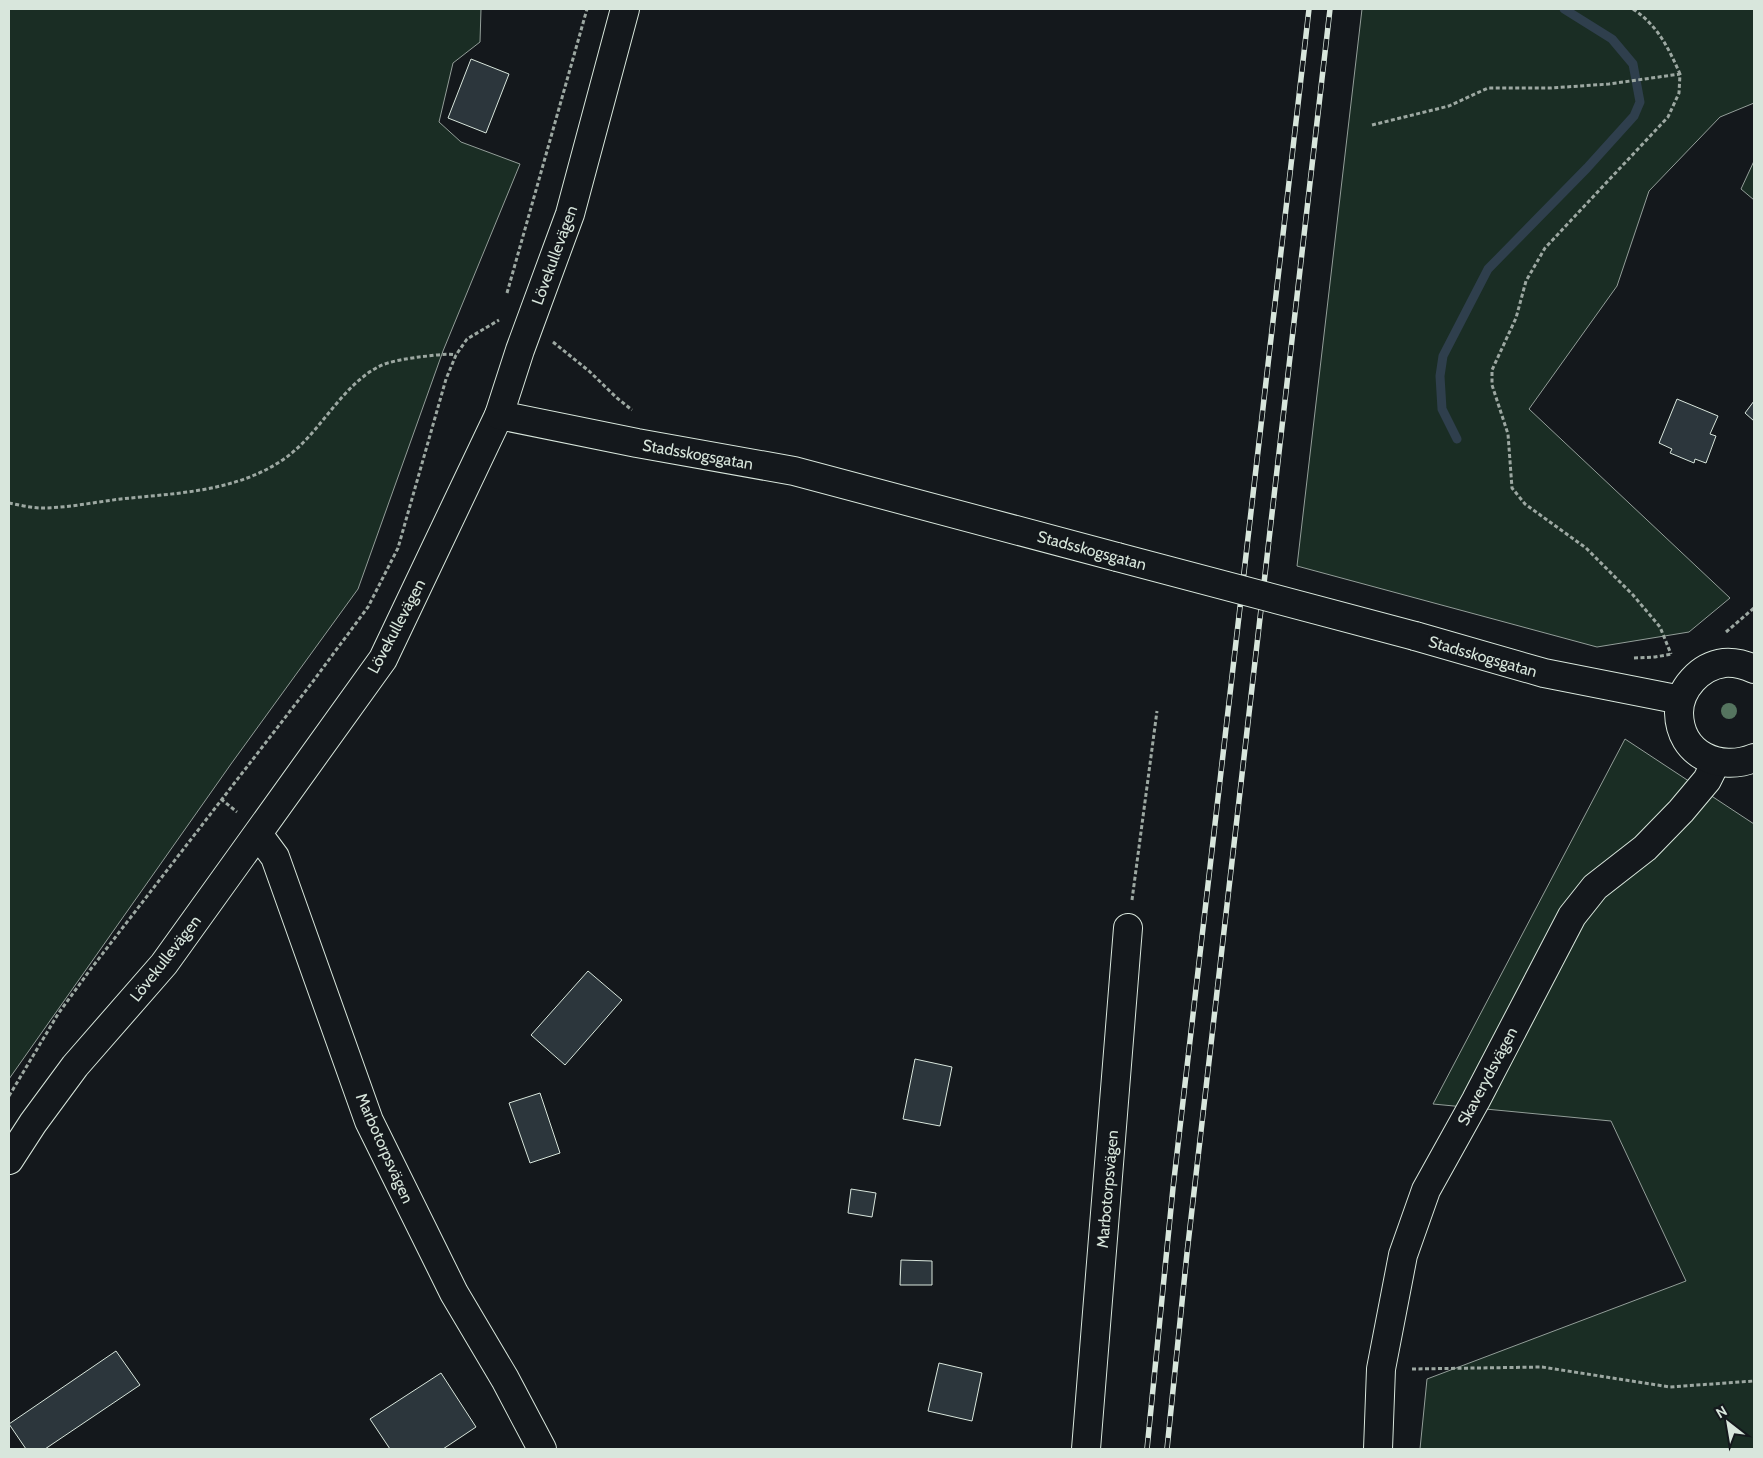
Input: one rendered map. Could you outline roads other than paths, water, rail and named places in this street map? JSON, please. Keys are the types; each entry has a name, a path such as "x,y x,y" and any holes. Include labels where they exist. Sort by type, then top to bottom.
{"street":[{"name":"Lövekullevägen","path":"9,1160 33,1123 75,1066 164,964 382,659 499,415 570,214 625,9"},
{"name":"Stadsskogsgatan","path":"499,415 794,472 1415,636 1544,673 1681,700"},
{"path":"1754,668 1732,663 1710,667 1697,675 1687,686 1681,700 1679,713 1681,726 1686,738 1694,749 1704,757 1716,762 1729,764 1754,758"},
{"name":"Skaverydsvägen","path":"1378,1449 1381,1369 1403,1255 1426,1190 1476,1100 1572,916 1595,887 1646,848 1681,811 1707,780 1716,762"},
{"name":"Marbotorpsvägen","path":"258,834 275,858 369,1121 454,1293 505,1379 542,1449"},
{"name":"Marbotorpsvägen","path":"1086,1449 1128,928"}],"waterway":[{"path":"1457,439 1442,409 1440,376 1443,356 1488,269 1587,168 1634,116 1640,102 1633,64 1612,39 1564,9"}],"railway":[{"path":"1147,1449 1173,1188 1309,9"},
{"path":"1167,1449 1187,1253 1330,9"}]}
